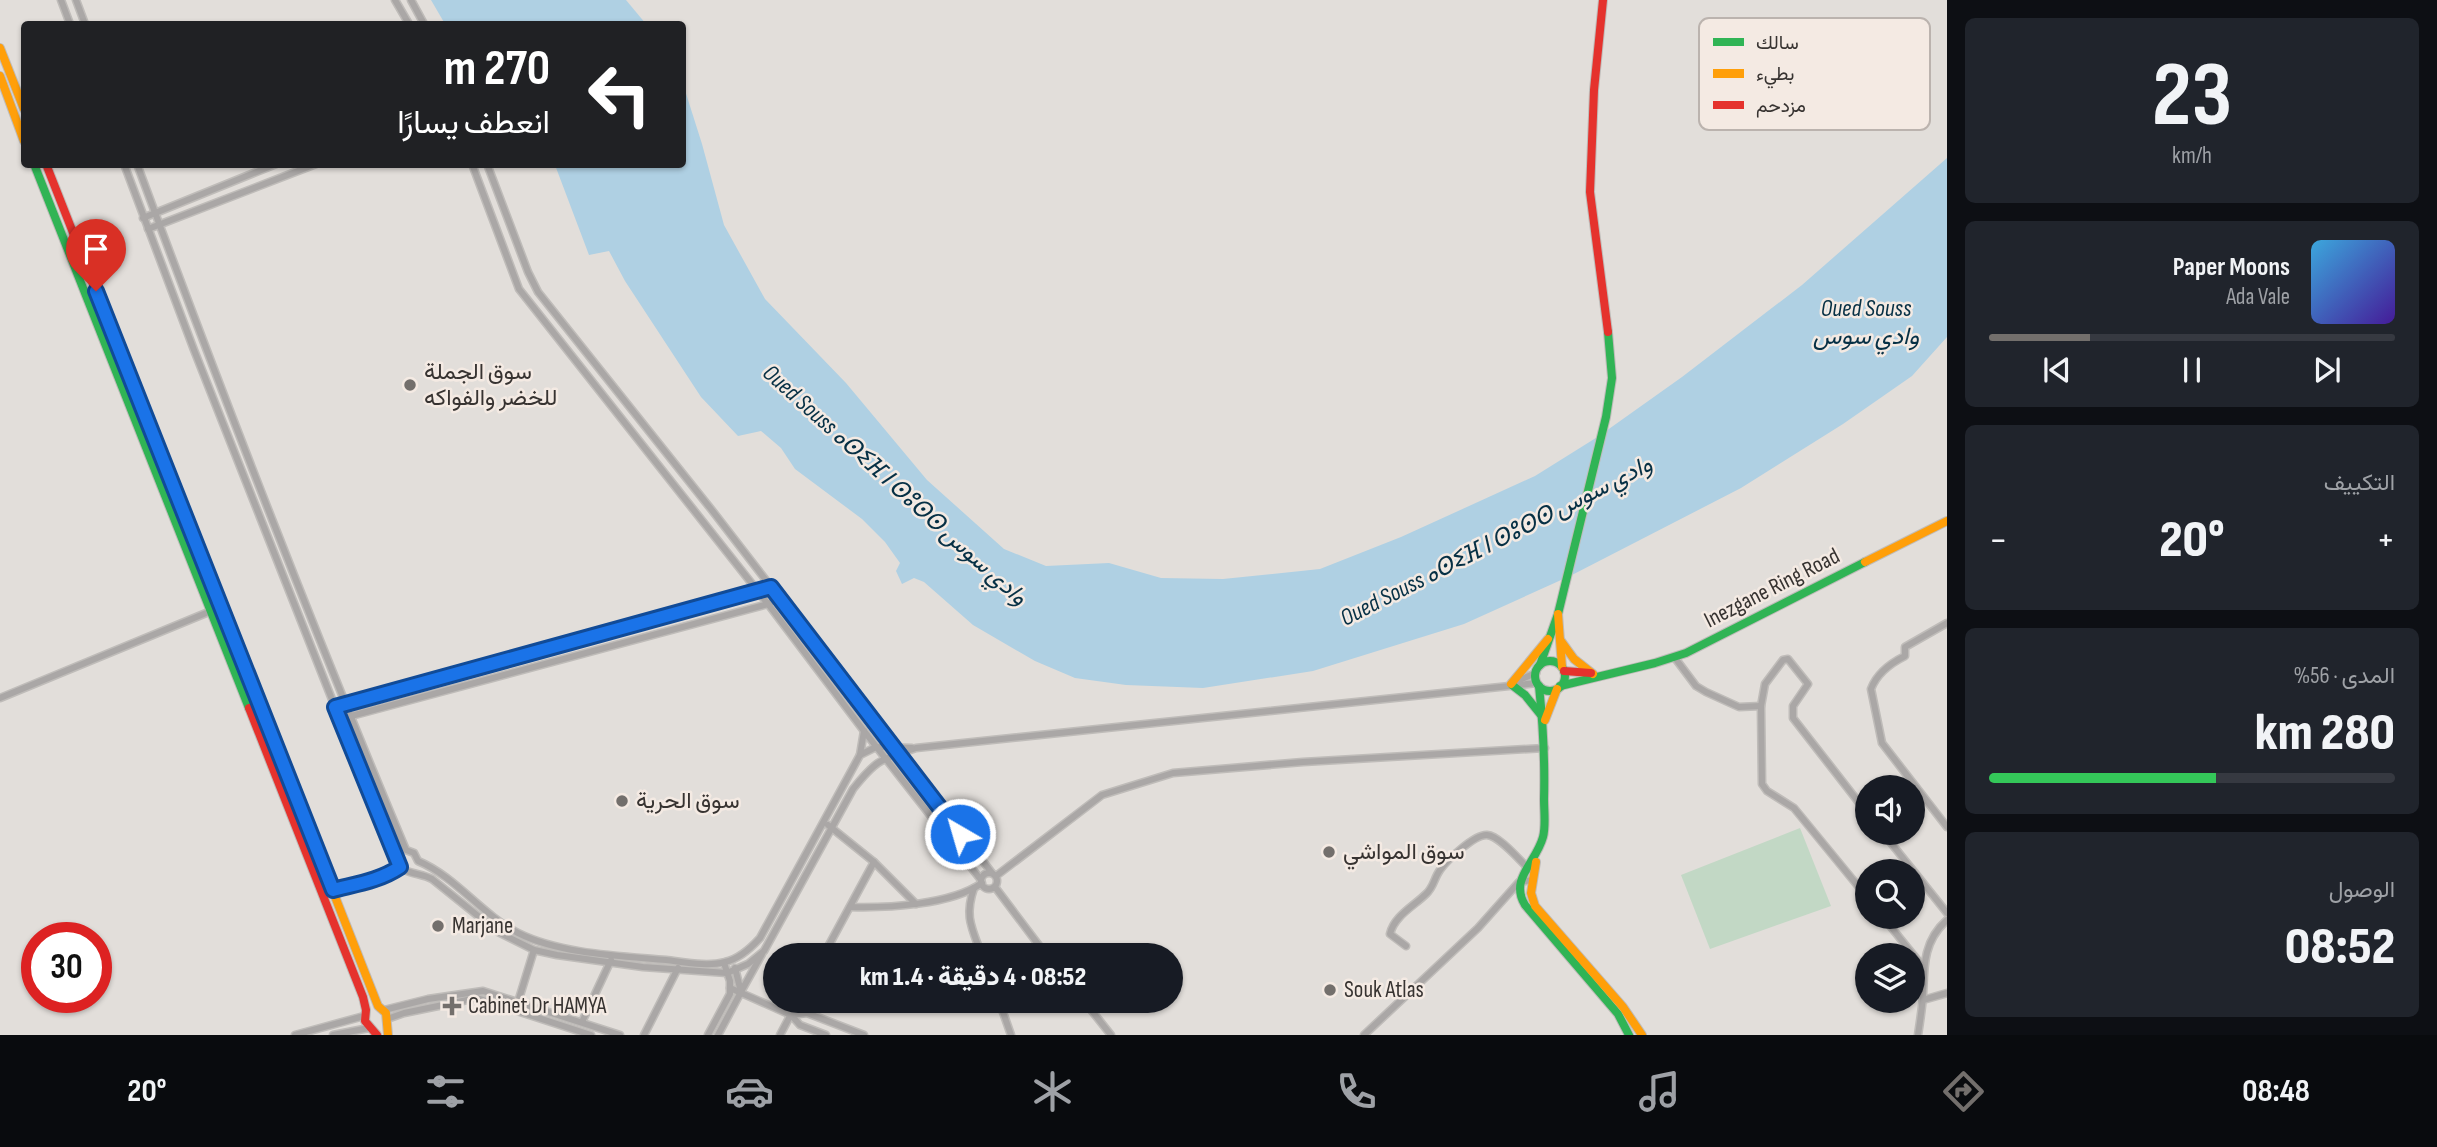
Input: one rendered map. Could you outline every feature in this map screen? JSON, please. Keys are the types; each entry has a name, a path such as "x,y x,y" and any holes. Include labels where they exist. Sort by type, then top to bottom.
{"street":[{"path":"61,0 69,21"},
{"path":"76,0 84,21"},
{"path":"396,0 407,21"},
{"path":"411,0 422,21"},
{"path":"1603,0 1594,90 1590,192 1612,378 1606,417 1567,580 1538,669 1545,748 1544,834 1532,874 1531,893 1535,906 1623,1007 1642,1035"},
{"path":"0,48 21,102"},
{"path":"0,76 21,133"},
{"path":"36,168 211,611 365,1013 365,1023 373,1031"},
{"path":"48,168 381,1008 388,1035"},
{"path":"125,168 398,864 432,878 498,932 534,950 677,970 727,972 736,970 763,952"},
{"path":"138,168 347,704 406,850 414,853 418,861 431,866 515,931 545,943 680,962 724,963 751,948 760,939 860,755 864,731"},
{"path":"143,218 266,168"},
{"path":"148,229 306,168"},
{"path":"474,168 519,289 758,591 981,881 987,888 995,887"},
{"path":"489,168 538,292 994,875 997,882 995,887"},
{"name":"Inezgane Ring Road","path":"1559,688 1675,658 1947,521"},
{"path":"335,707 771,587"},
{"path":"340,719 768,604 780,598"},
{"path":"0,698 211,611"},
{"path":"1543,720 1564,679 1558,614"},
{"path":"1947,623 1905,647 1905,656 1890,664 1873,684 1874,707 1882,743 1947,827"},
{"path":"1510,685 1550,637"},
{"path":"1561,641 1574,659 1592,674"},
{"path":"1675,658 1696,686 1730,705 1761,706"},
{"path":"1855,798 1793,718 1793,706 1808,684 1788,659 1783,660 1765,684 1761,706 1762,784 1767,791 1794,808 1855,882"},
{"path":"503,661 506,674"},
{"path":"1510,685 1551,661 1563,669"},
{"path":"493,664 498,676"},
{"name":"Inezgane Ring Road","path":"1563,669 1608,674"},
{"path":"860,755 876,747 916,748 1510,685 1538,685 1549,691 1559,688"},
{"path":"1510,685 1525,695 1543,720"},
{"path":"768,943 853,789 871,766 885,758 916,748"},
{"path":"977,943 969,921 968,905 974,888 985,874 994,875 1102,795 1173,773 1303,762 1545,748"},
{"path":"824,822 874,862 916,904"},
{"path":"1406,946 1390,934 1391,926 1426,894 1434,884 1437,873 1450,859 1478,836 1487,835 1498,840 1532,874"},
{"path":"1892,845 1947,914"},
{"path":"333,890 387,875 398,864 399,854 406,850"},
{"path":"410,871 416,867 418,861"},
{"path":"830,943 874,862"},
{"path":"1364,1035 1514,895 1519,883 1532,874"},
{"path":"995,887 1038,943"},
{"path":"850,907 899,908 974,888"},
{"path":"1514,895 1531,893"},
{"path":"1514,895 1618,1014 1625,1033"},
{"path":"1925,960 1931,941 1946,925"},
{"path":"1893,929 1904,943"},
{"path":"518,1002 534,950"},
{"path":"718,1035 763,953"},
{"path":"582,1022 612,954"},
{"path":"732,960 741,992"},
{"path":"644,1035 680,962"},
{"path":"708,1035 728,999 730,988 724,963"},
{"path":"730,988 791,1015 800,1025 826,1035"},
{"path":"295,1035 315,1032 381,1008 478,991 620,1035"},
{"path":"1925,999 1947,993"},
{"path":"333,1035 373,1031 404,1013 478,999 591,1035"},
{"path":"791,1015 807,1013 864,1035"},
{"path":"1003,1013 1011,1035"},
{"path":"1094,1013 1111,1035"},
{"path":"1918,1035 1921,1013"},
{"path":"780,1035 791,1015"}],"green space":[{"path":"1800,828 1831,906 1710,949 1681,875"}],"water":[{"path":"431,0 626,0 644,21 443,21"},
{"name":"Oued Souss وادي سوس","path":"686,93 724,225 765,299 846,383 927,480 1004,549 1046,566 1109,563 1161,578 1223,579 1320,569 1401,537 1535,476 1599,436 1682,377 1802,285 1947,158 1947,337 1912,376 1843,424 1741,488 1570,576 1464,624 1313,671 1203,688 1126,685 1075,678 1035,661 973,625 924,582 914,578 902,584 896,571 900,563 885,542 862,519 795,469 781,448 761,431 738,436 701,397 625,281 609,251 589,255 556,168 686,168"}],"traffic: fast":[{"path":"36,168 249,708"},
{"path":"1540,665 1558,614 1606,417 1612,378 1608,332"},
{"path":"148,423 288,777"},
{"path":"1560,686 1686,653 1865,562"},
{"path":"1550,661 1560,666 1565,676 1560,686 1550,691 1540,686 1535,676 1540,666 1550,661"},
{"path":"1512,685 1525,695 1541,715"},
{"path":"1539,686 1543,728 1544,828 1540,846 1522,879 1521,896 1525,905 1618,1014 1629,1035"}],"traffic: slow":[{"path":"0,48 21,101"},
{"path":"0,76 21,133"},
{"path":"1865,562 1947,521"},
{"path":"1558,614 1562,667"},
{"path":"1511,684 1548,639"},
{"path":"1561,641 1574,659 1593,674"},
{"path":"1545,720 1557,689"},
{"path":"288,777 378,1006 386,1013 388,1035"},
{"path":"1536,862 1531,893 1535,906 1623,1007 1642,1035"}],"traffic: jam":[{"path":"1603,0 1594,90 1590,192 1608,332"},
{"path":"48,168 148,423"},
{"path":"1564,671 1591,673"},
{"path":"249,708 363,997 365,1021 377,1035"}],"place":[{"name":"سوق الجملة للخضر والفواكه","path":"410,385"},
{"name":"سوق الحرية","path":"622,801"},
{"name":"سوق المواشي","path":"1329,852"},
{"name":"Marjane","path":"438,926"},
{"name":"Souk Atlas","path":"1330,990"},
{"name":"Cabinet Dr HAMYA","path":"452,1006"}],"route":[{"path":"96,291 333,890 387,875 400,867 389,846 335,707 771,587 960,834"}],"water label":[{"name":"Oued Souss ⴰⵙⵉⴼ ⵏ ⵙⵓⵙⵙ وادي سوس","path":"895,485"},
{"name":"Oued Souss ⴰⵙⵉⴼ ⵏ ⵙⵓⵙⵙ وادي سوس","path":"1496,541"}]}
